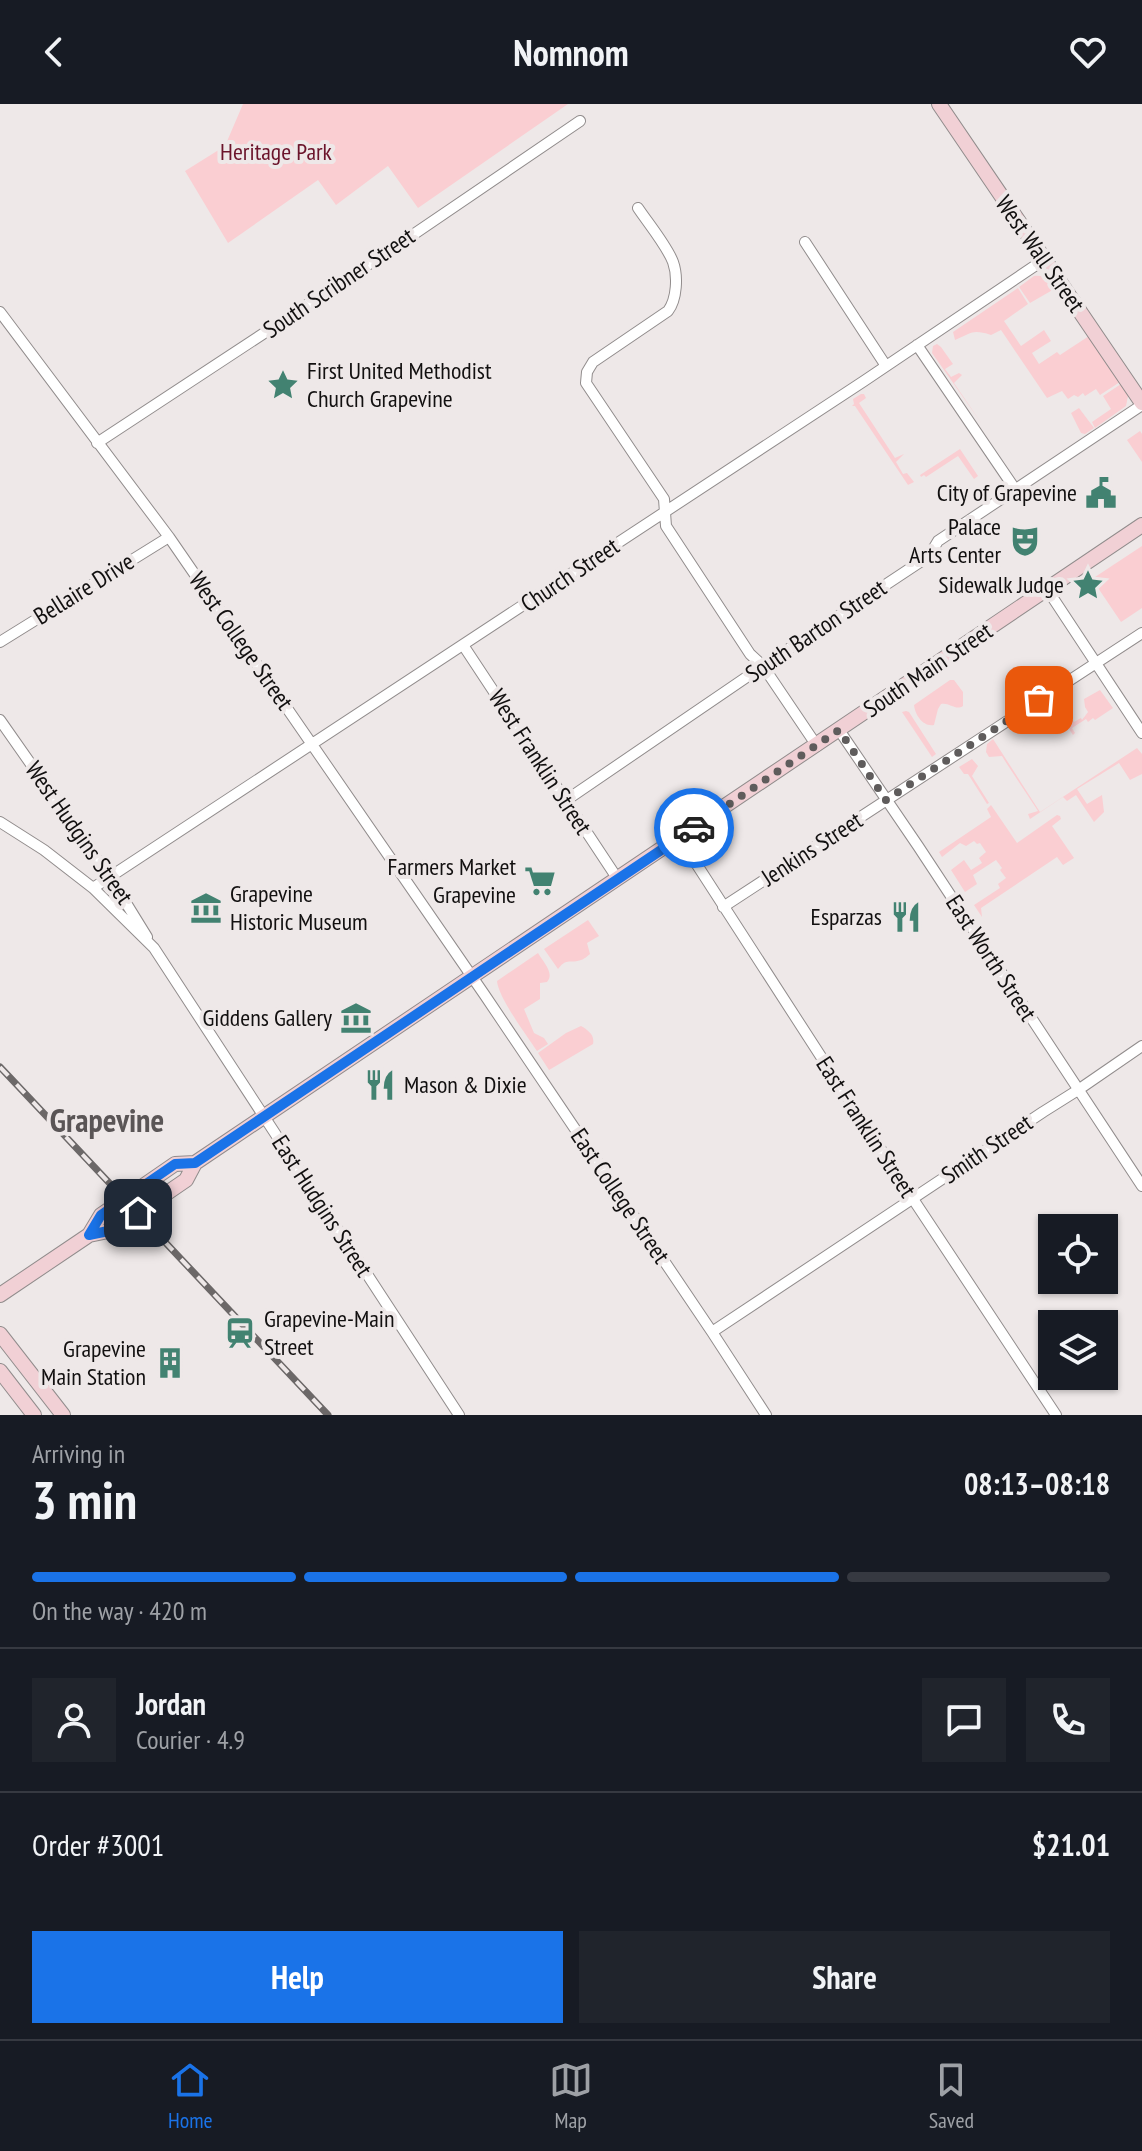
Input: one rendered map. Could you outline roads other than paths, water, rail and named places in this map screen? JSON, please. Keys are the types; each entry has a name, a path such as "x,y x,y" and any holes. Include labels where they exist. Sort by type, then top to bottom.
{"main road":[{"name":"West Wall Street","path":"939,104 1142,404"},
{"name":"South Main Street","path":"0,1295 89,1235 113,1230 186,1180 195,1163 1142,525"},
{"path":"0,1334 63,1415"},
{"path":"0,1371 34,1415"}],"street":[{"name":"South Scribner Street","path":"97,443 580,121"},
{"path":"638,208 673,261 672,305 668,311 593,362 587,372 586,383 664,499 666,526 750,654 763,666 817,746"},
{"path":"805,242 886,366"},
{"name":"Church Street","path":"93,888 1045,259"},
{"name":"West College Street","path":"0,312 169,537 473,977"},
{"path":"917,345 1015,489"},
{"name":"South Barton Street","path":"565,801 929,556 938,541 1142,404"},
{"name":"Bellaire Drive","path":"0,642 169,537"},
{"path":"1047,589 1142,733"},
{"name":"Jenkins Street","path":"723,907 1142,633"},
{"name":"West Franklin Street","path":"463,645 617,878"},
{"name":"West Hudgins Street","path":"0,720 110,877 264,1117"},
{"name":"East Worth Street","path":"839,730 1142,1186"},
{"name":"West Hudgins Street","path":"0,822 44,850 93,888 154,948"},
{"name":"East Franklin Street","path":"679,837 1056,1415"},
{"name":"East College Street","path":"473,977 766,1415"},
{"name":"Smith Street","path":"712,1332 1142,1046"},
{"name":"East Hudgins Street","path":"264,1117 459,1415"}],"railway":[{"path":"0,1067 328,1415"}],"place":[{"name":"First United Methodist Church Grapevine","path":"283,385"},
{"name":"City of Grapevine","path":"1101,493"},
{"name":"Palace Arts Center","path":"1025,541"},
{"name":"Sidewalk Judge","path":"1088,585"},
{"name":"Farmers Market Grapevine","path":"540,881"},
{"name":"Grapevine Historic Museum","path":"206,908"},
{"name":"Esparzas","path":"906,917"},
{"name":"Giddens Gallery","path":"356,1018"},
{"name":"Mason & Dixie","path":"380,1085"},
{"name":"Grapevine-Main Street","path":"240,1333"},
{"name":"Grapevine Main Station","path":"170,1363"}],"district":[{"name":"Grapevine","path":"107,1121"}],"park label":[{"name":"Heritage Park","path":"276,152"}]}
